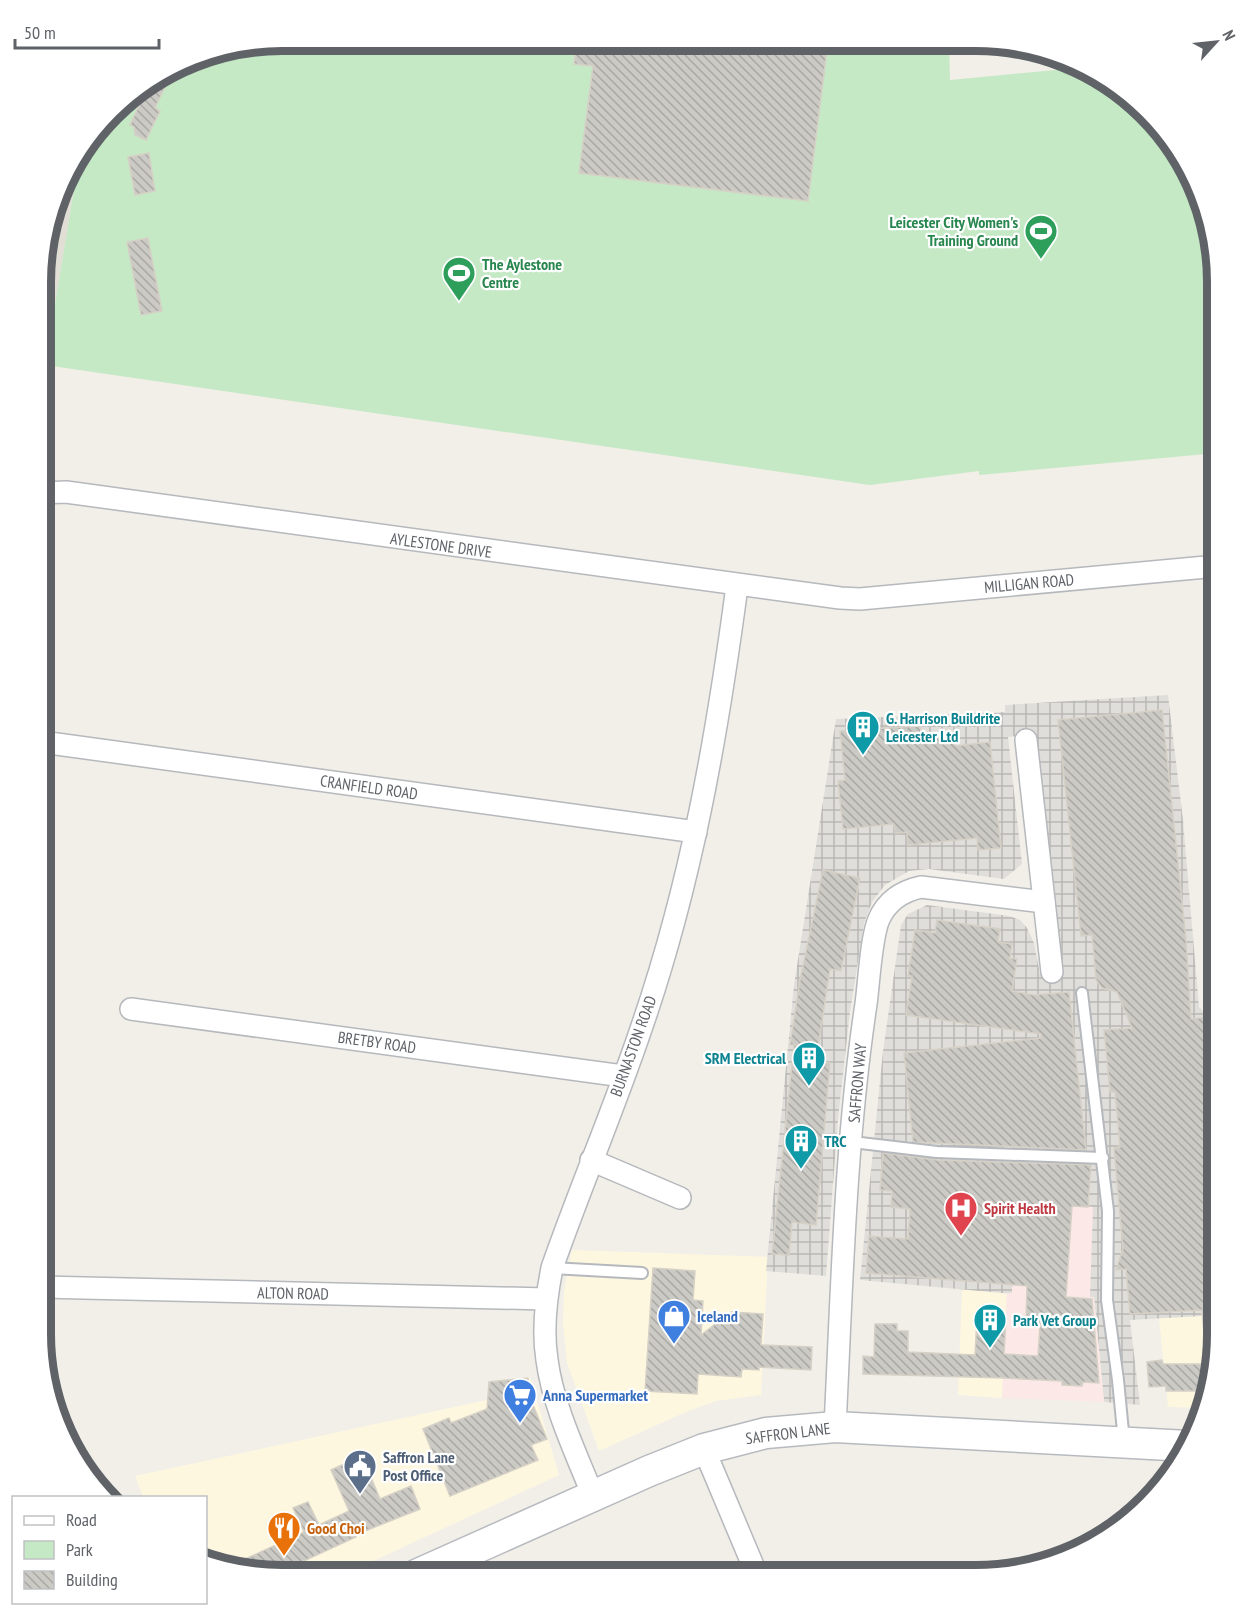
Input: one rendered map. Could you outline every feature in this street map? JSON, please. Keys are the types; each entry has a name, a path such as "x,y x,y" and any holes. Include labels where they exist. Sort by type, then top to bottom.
{"main road":[{"name":"SAFFRON LANE","path":"438,1565 704,1449 766,1433 835,1427 1178,1445"}],"street":[{"name":"AYLESTONE DRIVE","path":"51,493 66,492 840,598"},
{"name":"MILLIGAN ROAD","path":"840,598 860,599 1207,567"},
{"name":"BURNASTON ROAD","path":"593,1496 554,1390 547,1360 546,1299 552,1268 641,1030 669,939 715,744 737,585"},
{"path":"1026,740 1052,972"},
{"name":"CRANFIELD ROAD","path":"51,743 696,832"},
{"name":"SAFFRON WAY","path":"835,1427 852,1142 864,1014 878,921 885,909 908,890 921,887 1044,902"},
{"name":"BRETBY ROAD","path":"131,1009 623,1076"},
{"path":"591,1161 680,1198"},
{"name":"ALTON ROAD","path":"51,1287 546,1299"},
{"path":"704,1449 753,1565"}],"lane":[{"path":"1082,993 1108,1210 1107,1300 1124,1442"},
{"path":"852,1142 937,1152 1103,1158"},
{"path":"552,1268 642,1273"}],"shaded area":[{"path":"76,179 51,329 51,267 55,237 63,208"},
{"path":"1168,695 1183,820 1199,1007 1207,1012 1207,1308 1201,1308 1202,1316 1130,1320 1140,1405 1104,1402 1094,1298 1090,1297 1017,1201 1012,1294 860,1280 883,1051 901,925 908,914 927,905 1009,916 1020,920 1027,928 1034,943 1040,974 1061,972 1035,734 1008,737 1022,864 1004,879 929,869 909,871 885,885 872,902 864,923 850,1012 838,1119 826,1276 766,1271 794,985 836,719 1005,712 1005,705"},
{"path":"1017,1201 1093,1207 1090,1297 1094,1297 1104,1402 1002,1398 1007,1293 1012,1293"},
{"path":"572,1250 768,1257 761,1395 716,1401 688,1411 599,1451 567,1363 563,1324 564,1291"},
{"path":"962,1289 1007,1293 1002,1398 958,1395"},
{"path":"1202,1316 1205,1361 1195,1408 1168,1407 1159,1318"},
{"path":"530,1377 559,1475 365,1565 267,1565 237,1561 208,1553 207,1496 143,1496 135,1476 487,1400 489,1382"}],"green space":[{"path":"267,51 949,51 950,80 1064,69 1078,75 1104,90 1128,108 1150,130 1168,154 1195,208 1203,237 1207,267 1207,454 979,475 979,471 870,485 51,366 51,329 76,179 82,167 99,141 130,108 167,82 208,63 237,55"}],"building":[{"path":"576,51 827,51 808,201 579,173 593,66 574,64"},
{"path":"167,82 155,108 160,111 146,140 135,135 134,127 130,125 142,98"},
{"path":"149,153 155,191 135,195 128,157"},
{"path":"148,238 162,311 141,315 127,242"},
{"path":"1162,710 1186,939 1191,1019 1207,1017 1206,1357 1202,1310 1130,1314 1126,1269 1116,1270 1123,1249 1114,1148 1120,1147 1115,1092 1110,1092 1104,1030 1132,1028 1117,992 1102,988 1096,980 1092,935 1081,936 1058,720"},
{"path":"920,726 922,737 954,734 956,746 990,742 1001,848 978,850 977,838 908,845 907,832 895,833 894,824 843,829 838,781 845,780 840,731"},
{"path":"823,870 860,878 841,971 830,969 816,1061 830,1063 816,1225 792,1222 789,1255 772,1254 794,1045 790,1045 800,980"},
{"path":"937,920 1000,929 998,942 1012,944 1010,958 1017,959 1012,991 1034,995 1069,992 1086,1150 913,1142 904,1053 1041,1038 1041,1034 906,1015 912,976 908,976 915,930 935,933"},
{"path":"883,1153 937,1160 1091,1165 1088,1207 1072,1206 1066,1297 1092,1299 1099,1383 1083,1382 1082,1386 1062,1385 1062,1381 863,1374 863,1356 874,1357 875,1324 897,1324 897,1331 908,1331 908,1352 975,1355 977,1318 1006,1319 1004,1354 1038,1356 1040,1325 1026,1324 1027,1286 866,1273 869,1236 908,1239 910,1209 891,1207 892,1191 880,1190"},
{"path":"653,1268 695,1271 693,1300 703,1301 701,1335 731,1312 763,1314 761,1345 812,1347 811,1370 759,1367 759,1370 742,1369 741,1377 698,1374 697,1394 645,1391"},
{"path":"1162,1360 1163,1364 1205,1364 1200,1391 1166,1391 1166,1386 1149,1387 1147,1362"},
{"path":"528,1378 531,1400 547,1439 531,1445 538,1460 450,1496 423,1429 449,1418 451,1423 487,1409 489,1382"},
{"path":"362,1456 380,1499 411,1486 420,1509 355,1535 356,1537 295,1565 267,1565 240,1561 304,1532 293,1508 308,1502 319,1525 349,1511 331,1470"}],"place":[{"name":"Leicester City Women's Training Ground","path":"1041,260"},
{"name":"The Aylestone Centre","path":"459,302"},
{"name":"G. Harrison Buildrite Leicester Ltd","path":"863,756"},
{"name":"SRM Electrical","path":"809,1087"},
{"name":"TRC","path":"801,1170"},
{"name":"Spirit Health","path":"961,1237"},
{"name":"Iceland","path":"674,1345"},
{"name":"Park Vet Group","path":"990,1349"},
{"name":"Anna Supermarket","path":"520,1424"},
{"name":"Saffron Lane Post Office","path":"360,1495"},
{"name":"Good Choi","path":"284,1557"}]}
